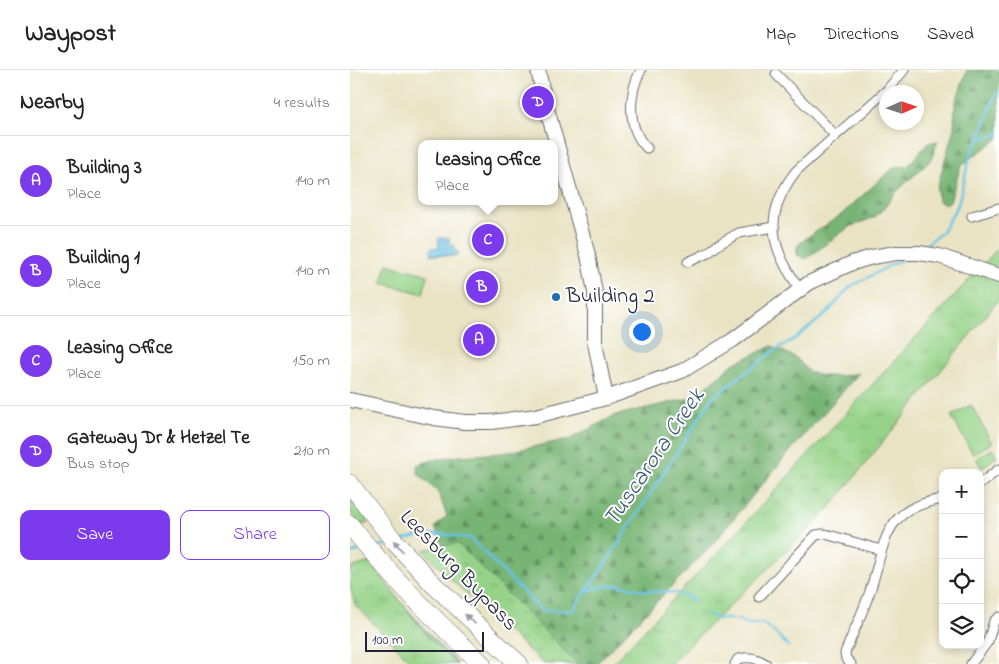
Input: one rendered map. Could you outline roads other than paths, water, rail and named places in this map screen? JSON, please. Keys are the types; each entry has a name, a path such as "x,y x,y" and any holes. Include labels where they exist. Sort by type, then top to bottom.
{"highway":[{"name":"Leesburg Bypass","path":"350,484 378,522 433,584 519,664"},
{"path":"352,528 389,572 431,617 482,664"}],"main road":[{"path":"538,70 544,101 555,140"},
{"path":"558,150 588,254 595,292 595,343 606,398"},
{"path":"350,400 434,418 465,422 492,422 536,416 606,398 682,371 733,340 810,283 852,263 872,257 919,253 948,259 999,276"}],"street":[{"path":"641,70 634,91 632,123 638,139 647,148"},
{"path":"801,290 785,268 775,241 776,210 788,182 796,171 887,90 904,70"},
{"path":"776,74 835,135"},
{"path":"972,216 999,208"},
{"path":"688,262 708,253 719,244 739,233 774,227"},
{"path":"984,481 999,470"},
{"path":"846,662 845,653 865,604 889,529 898,517 912,507 939,500"},
{"path":"759,597 816,536 830,535 881,550"},
{"path":"971,664 988,641 997,621"},
{"path":"735,664 738,659 747,657 758,659 766,664"}],"water":[{"path":"438,238 449,238 450,245 454,245 454,251 458,251 458,256 431,255 431,248 439,247"}],"waterway":[{"name":"Tuscarora Creek","path":"922,248 942,232 958,205 970,155 979,139 994,98 999,92"},
{"path":"979,139 999,134"},
{"name":"Tuscarora Creek","path":"403,540 421,535 441,534 470,538 541,610 572,611 607,561 712,398 775,350 796,338 827,313 850,287 904,258"},
{"name":"Tuscarora Creek","path":"376,547 388,544"},
{"name":"Tuscarora Creek","path":"350,554 361,550"},
{"path":"587,591 606,586 621,585 640,590 676,593 696,602"},
{"path":"709,614 719,619 737,619 746,624 763,623 788,646"}],"place":[{"name":"Gateway Dr & Hetzel Te","path":"538,102"},
{"name":"Leasing Office","path":"488,240"},
{"name":"Building 1","path":"482,287"},
{"name":"Building 2","path":"556,297"},
{"name":"Building 3","path":"479,340"}]}
